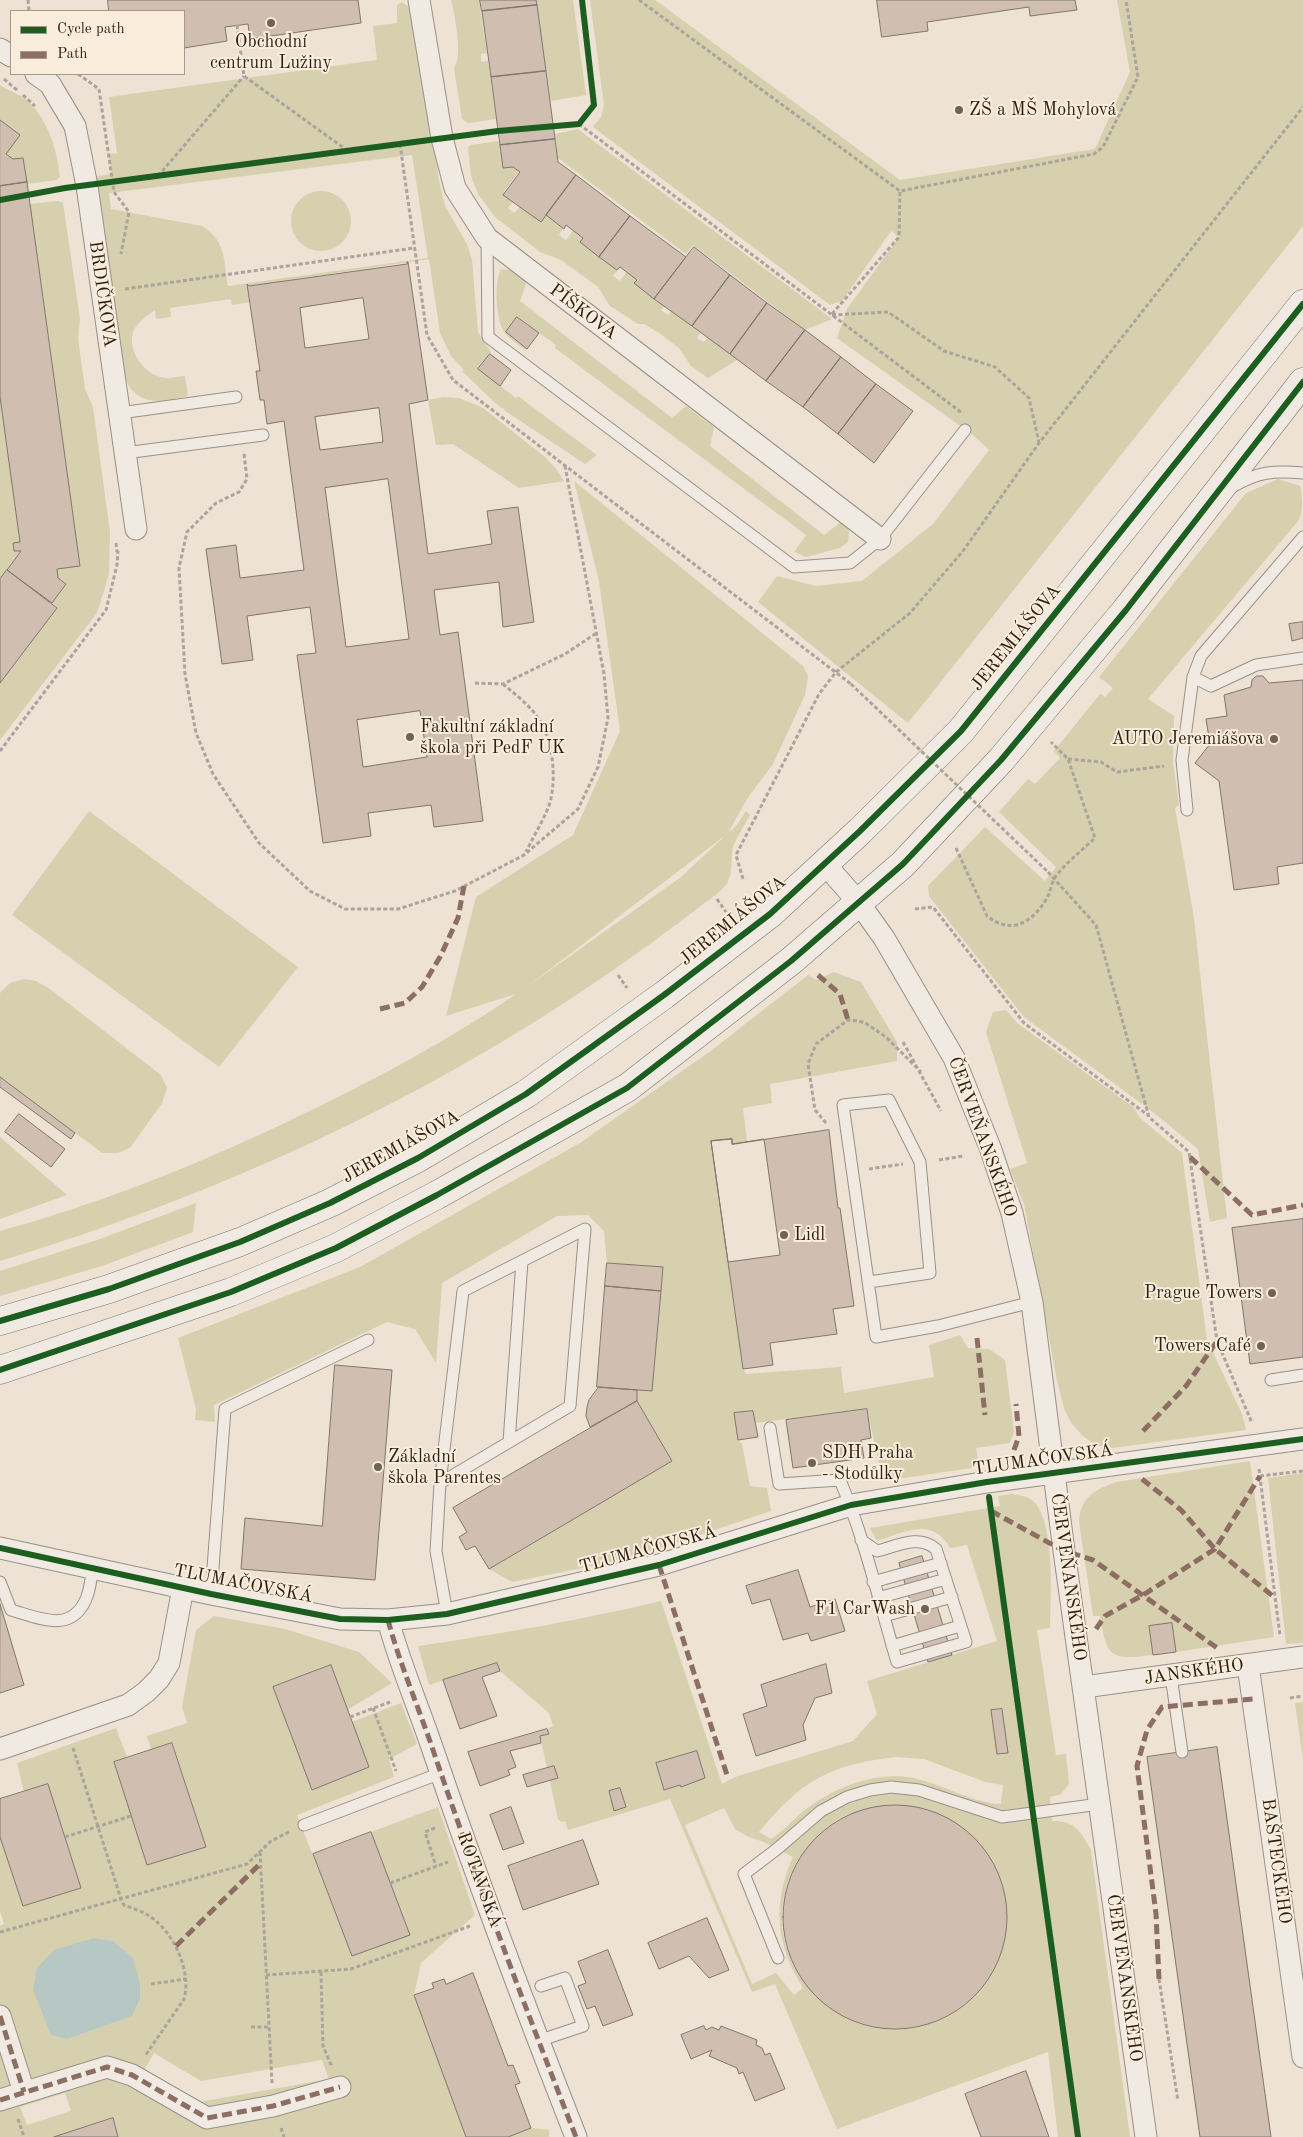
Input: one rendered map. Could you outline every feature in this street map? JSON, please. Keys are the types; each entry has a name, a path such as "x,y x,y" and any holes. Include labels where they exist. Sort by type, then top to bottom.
{"main road":[{"name":"JEREMIÁŠOVA","path":"0,1321 109,1289 240,1242 330,1203 418,1158 526,1094 664,995 770,914 825,864 961,731 1303,304"},
{"path":"0,1370 231,1292 336,1248 437,1195 627,1088 791,960 903,864 1002,760 1126,610 1303,382"}],"street":[{"name":"PÍŠKOVA","path":"419,0 442,138 455,188 487,238 880,539"},
{"name":"BRDIČKOVA","path":"37,75 50,84 75,126 87,186 136,529"},
{"path":"825,864 859,903"},
{"name":"ČERVEŇANSKÉHO","path":"859,903 884,938 932,1019 965,1084 991,1150 1012,1214 1032,1302 1146,2137"},
{"name":"TLUMAČOVSKÁ","path":"0,1548 211,1594 340,1619 388,1620 447,1614 659,1565 851,1505 916,1493 1303,1438"},
{"path":"0,1749 128,1705 137,1700 159,1679 169,1663 183,1588"},
{"name":"ROTAVSKÁ","path":"388,1620 396,1649 414,1692 493,1918 538,2041 576,2137"},
{"name":"JANSKÉHO","path":"1084,1688 1303,1657"},
{"name":"BAŠTECKÉHO","path":"1248,1665 1303,2056"},
{"path":"0,2016 24,2092"},
{"path":"0,2100 108,2067 132,2075 207,2118 273,2106 340,2087"}],"lane":[{"path":"487,238 488,337 794,566 850,563 880,539 965,430"},
{"path":"120,413 236,397"},
{"path":"125,453 262,435"},
{"path":"1213,498 1243,480 1276,470 1303,473"},
{"path":"1187,810 1182,760 1193,678 1201,656 1303,537"},
{"path":"1193,678 1211,686 1256,665 1303,658"},
{"path":"869,1282 930,1272 920,1162 889,1100 843,1105 876,1337 938,1326 1032,1302"},
{"path":"440,1483 570,1406 585,1229 463,1291 440,1483 436,1550 447,1614"},
{"path":"509,1442 522,1261"},
{"path":"211,1594 225,1409 368,1340"},
{"path":"1271,1380 1303,1375"},
{"path":"770,1428 779,1484 840,1480 851,1505 861,1540 873,1582 897,1662 966,1642 936,1549 928,1542 915,1541 877,1551 861,1540"},
{"path":"873,1582 940,1563"},
{"path":"0,1582 11,1610 56,1622 75,1616 86,1599 93,1568"},
{"path":"878,1598 946,1580"},
{"path":"884,1616 952,1598"},
{"path":"892,1646 960,1626"},
{"path":"1171,1676 1182,1752"},
{"path":"304,1825 441,1773"},
{"path":"778,1958 744,1874 791,1838 821,1811 848,1797 870,1790 891,1787 919,1790 1002,1817 1100,1804"},
{"path":"538,2041 583,2026 565,1978 541,1986"}],"path":[{"path":"639,0 900,191 1094,154 1103,147 1138,77 1126,0"},
{"path":"237,26 244,76 348,151"},
{"path":"0,75 36,108"},
{"path":"79,75 99,89 114,192 129,212 120,262"},
{"path":"158,176 244,76"},
{"path":"743,879 736,855 819,694 836,672 910,613 963,551 1039,443 1303,107"},
{"path":"579,124 584,118"},
{"path":"571,124 579,124 971,420 965,430"},
{"path":"391,145 442,138"},
{"path":"400,144 427,334 453,380 851,684 1054,878 1096,925 1149,1117"},
{"path":"339,152 357,150"},
{"path":"149,178 168,175"},
{"path":"87,186 122,181"},
{"path":"832,315 899,237 900,191"},
{"path":"102,293 414,248"},
{"path":"832,315 888,312 944,351 995,367 1029,398 1039,443"},
{"path":"241,437 247,479 238,492 216,503 187,532 179,568 185,674 196,733 213,774 259,843 310,891 345,909 398,910 455,892 524,855 578,808 598,767 608,718 604,674 565,466"},
{"path":"117,552 136,529"},
{"path":"0,751 106,610 117,565 116,542"},
{"path":"475,683 503,684 565,654 595,634"},
{"path":"503,684 524,701 542,725 551,754 554,780 549,806 524,855"},
{"path":"956,848 983,911 997,923 1017,924 1030,919 1041,907 1050,892 1054,878 1094,838 1068,759 1050,742"},
{"path":"1068,759 1101,762 1117,772 1157,766"},
{"path":"717,899 726,912"},
{"path":"915,909 933,907 1024,1022 1149,1117 1189,1152 1217,1341 1250,1416 1254,1430"},
{"path":"618,975 627,988"},
{"path":"921,1072 886,1037 864,1022 848,1020 816,1044 808,1064 815,1110 832,1130 830,1139 865,1169 963,1156"},
{"path":"903,1042 941,1111"},
{"path":"1258,1461 1281,1641"},
{"path":"1260,1476 1303,1470"},
{"path":"1290,1698 1303,1696"},
{"path":"350,1717 395,1700"},
{"path":"373,1708 403,1788"},
{"path":"66,1726 124,1905 148,1915 165,1930 176,1946 186,1979 187,1989 184,2000 132,2075"},
{"path":"65,1837 132,1816"},
{"path":"0,1932 247,1864 272,1841 304,1825"},
{"path":"436,1866 425,1832 440,1826"},
{"path":"260,1852 273,2106"},
{"path":"390,1883 451,1861"},
{"path":"266,1975 351,1969 493,1918"},
{"path":"321,1972 323,2046 340,2087"},
{"path":"151,1984 186,1979"},
{"path":"251,2027 268,2027"}],"shaded area":[{"path":"451,0 479,0 487,53 481,54 481,62 488,61 496,119 468,123 462,119 454,68 457,62 458,45"},
{"path":"536,0 573,0 586,95 551,101"},
{"path":"590,0 655,0 900,180 1095,149 1130,72 1117,0 1303,0 1303,226 908,723 758,602 777,576 816,586 862,581 933,524 989,450 973,435 837,338 847,309 899,237 891,231 842,301 830,305 593,127 601,117 604,105"},
{"path":"402,2 412,9 439,180 445,206 467,244 472,260 478,332 491,352 478,369 516,398 518,396 597,455 585,464 507,412 462,371 464,370 451,356 440,333 429,259 249,286 248,284 250,302 232,305 231,299 170,308 171,317 156,319 155,310 145,317 134,329 132,340 136,355 145,368 159,377 185,376 188,396 160,401 147,400 133,391 122,373 94,177 111,174 109,154 117,153 109,97 377,60 373,26 397,23 397,5","holes":["412,155 428,258 228,286 220,245 210,232 202,226 111,209 109,193"]},
{"path":"0,85 27,100 41,117 57,156 60,177 56,180 27,184 23,158 13,159 6,154 0,120"},
{"path":"578,129 832,319 805,330 693,245 686,254 558,158 555,134"},
{"path":"499,141 503,165 513,164 520,170 504,192 514,200 508,208 514,213 521,205 546,213 567,223 559,235 566,240 574,229 583,236 581,240 620,267 613,276 620,281 628,270 637,277 635,281 666,304 661,310 668,315 673,309 702,331 697,338 704,342 709,336 738,358 737,360 708,378 691,366 679,348 659,333 644,324 638,324 610,306 598,287 561,260 540,252 495,217 478,194 471,176 468,147"},
{"path":"321,191 338,196 346,204 351,221 346,238 338,246 321,251 304,246 296,238 291,221 296,204 304,196"},
{"path":"58,201 63,203 80,319 78,338 85,389 93,407 110,532 109,574 97,613 0,740 0,683 57,608 52,603 66,584 58,578 57,569 80,565 30,204"},
{"path":"501,269 511,270 527,281 520,301 672,418 686,406 714,427 710,446 824,535 841,522 849,531 848,542 840,548 806,557 794,552 806,535 555,348 556,345 518,317 506,332 527,349 513,341 503,330 499,317 497,282"},
{"path":"0,397 20,542 13,543 14,551 21,551 0,579"},
{"path":"443,397 459,398 483,408 545,457 564,481 519,488 453,444 436,445 428,400"},
{"path":"1278,479 1300,486 1302,503 1299,520 1148,699 1174,716 1173,762 1179,805 1175,808 1194,918 1227,1218 1210,1222 1198,1149 1154,1113 1024,1017 929,896 928,886 985,827 1045,881 1056,867 999,812 1028,779 1035,784 1060,758 1054,751 1100,694 1105,697 1113,688 1099,677 1246,493"},
{"path":"574,481 803,666 808,676 805,695 773,764 747,799 728,833 737,825 746,811 750,815 733,847 730,877 725,886 697,909 609,973 539,1019 466,1063 392,1103 316,1141 160,1207 0,1261 0,1231 103,1199 204,1159 270,1130 427,1050 516,994 446,1016 476,897 573,835 620,731 599,581","holes":["724,837 681,877 528,986"]},
{"path":"89,811 298,967 219,1067 12,915"},
{"path":"834,972 861,982 897,1042 897,1061 770,1084 772,1103 743,1108 747,1141 732,1144 731,1139 711,1141 743,1369 746,1374 841,1367 844,1393 934,1377 929,1345 960,1335 968,1348 989,1349 1005,1360 1014,1432 1010,1443 976,1448 979,1467 883,1481 867,1409 755,1423 753,1411 734,1413 738,1440 742,1444 750,1486 767,1488 771,1511 628,1559 512,1582 489,1569 672,1461 637,1401 637,1390 652,1391 663,1268 607,1263 604,1231 588,1215 557,1216 442,1283 436,1363 415,1329 387,1322 214,1405 215,1422 195,1420 196,1409 178,1338 360,1267 580,1143 712,1050 808,975 816,980"},
{"path":"24,979 36,981 50,989 161,1075 167,1088 162,1103 130,1148 118,1153 102,1153 0,1077 0,993 10,983"},
{"path":"1006,1010 1017,1023 1129,1104 1135,1109 1139,1117 1182,1153 1207,1340 1242,1414 1246,1430 1113,1448 1095,1445 1072,1424 1065,1411 1057,1381 1024,1204 1010,1169 1027,1163 986,1032 993,1012"},
{"path":"0,1137 67,1195 0,1219"},
{"path":"196,1203 193,1232 102,1266 0,1296 0,1271 97,1240"},
{"path":"1250,1461 1274,1637 1176,1652 1149,1626 1153,1655 1128,1657 1113,1654 1105,1641 1100,1616 1093,1616 1079,1522 1082,1506 1086,1500 1095,1492 1116,1482"},
{"path":"1303,1473 1303,1643 1286,1644 1268,1478"},
{"path":"1012,1494 1029,1498 1041,1512 1046,1526 1050,1561 1050,1628 1037,1630 1056,1755 1066,1754 1069,1784 1061,1794 1050,1797 1052,1821 1060,1821 1072,1825 1084,1837 1091,1850 1130,2137 1058,2137 1048,2052 837,2129 775,1984 752,1992 670,1799 568,1830 565,1821 561,1822 558,1819 540,1736 549,1734 547,1729 553,1726 549,1713 500,1671 497,1663 429,1685 418,1646 540,1626 661,1601 722,1784 735,1777 853,1741 877,1714 867,1681 997,1641 967,1545 950,1548 943,1538 935,1532 926,1529 908,1531 877,1541 870,1528 1000,1506 998,1496","holes":["1002,1709 1007,1753 998,1754 991,1710","697,1751 705,1777 681,1787 680,1785 664,1789 656,1763","896,1757 924,1759 985,1782 1003,1785 1001,1804 980,1801 921,1780 891,1776 860,1781 831,1793 801,1813 771,1839 759,1832 774,1814 803,1788 835,1770 853,1764","620,1788 626,1807 615,1810 609,1792","889,1805 926,1811 958,1825 984,1849 994,1865 1005,1897 1006,1926 1004,1940 995,1968 987,1980 971,2000 954,2013 934,2022 913,2028 869,2026 841,2015 816,1997 798,1973 786,1946 782,1916 787,1886 801,1856 815,1838 838,1819 861,1810","724,1808 735,1829 793,1857 782,1891 780,1924 787,1956 803,1988 794,1995 776,1973 752,1984 685,1825"]},
{"path":"214,1616 285,1629 359,1652 392,1683 347,1710 330,1665 273,1687 312,1790 369,1767 352,1722 401,1703 417,1744 389,1759 394,1777 297,1815 352,1956 409,1934 371,1832 438,1807 475,1915 421,1963 414,1995 466,2137 118,2137 112,2118 54,2137 0,2137 0,1926 4,1924 0,1911 0,1837 23,1906 81,1888 48,1784 24,1792 17,1763 116,1728 127,1757 114,1762 147,1865 206,1847 173,1743 151,1749 147,1736 187,1723 182,1707 196,1630","holes":["154,2053 201,2081 322,2060 329,2079 194,2103 144,2070","65,2093 71,2111 27,2125 20,2107"]},
{"path":"1303,1702 1303,1760 1295,1703"},
{"path":"93,1938 113,1941 133,1958 140,1984 140,1999 132,2016 67,2039 51,2035 33,1990 37,1968 54,1950"},
{"path":"531,2128 549,2130 549,2137 508,2137"}],"building":[{"name":"Obchodní centrum Lužiny","path":"108,0 358,0 361,23 250,39 248,24 225,27 227,41 185,48 185,10 109,10"},
{"path":"480,0 536,0 537,5 482,11"},
{"path":"877,0 1075,0 1077,10 1030,16 1029,7 927,22 928,31 882,37"},
{"path":"537,5 546,71 491,77 482,11"},
{"path":"546,71 555,139 500,145 491,77"},
{"path":"0,120 20,135 6,154 13,159 23,158 27,182 0,186"},
{"path":"555,139 558,162 576,175 541,222 503,195 520,172 513,167 503,168 500,145"},
{"path":"576,175 630,216 599,257 580,242 583,238 566,225 564,229 546,215"},
{"path":"27,182 80,566 57,569 58,578 66,584 52,603 7,570 21,551 14,551 13,543 20,542 0,397 0,186"},
{"path":"630,216 686,257 654,299 634,283 637,280 620,267 617,270 599,257"},
{"path":"694,247 730,275 692,326 654,299"},
{"path":"408,262 428,400 409,404 428,554 492,544 487,511 518,507 534,622 503,627 499,582 434,590 440,635 458,632 483,821 434,827 431,805 368,813 371,836 323,843 297,655 316,653 310,607 247,616 253,660 222,664 206,549 236,545 240,578 304,570 284,421 267,424 264,400 260,400 256,371 260,371 247,284 249,286 407,264","holes":["363,298 369,339 305,348 300,308","379,408 383,442 320,450 315,417","388,479 409,639 346,647 325,488","420,711 427,757 363,767 357,720"]},
{"path":"730,275 767,303 730,354 692,326"},
{"path":"767,303 805,330 766,381 730,354"},
{"path":"517,317 539,333 527,349 506,332"},
{"path":"805,330 841,357 803,407 766,381"},
{"path":"490,354 511,370 500,386 478,369"},
{"path":"841,357 876,384 838,434 803,407"},
{"path":"876,384 913,411 874,463 838,434"},
{"path":"7,570 57,608 0,683 0,579"},
{"path":"1303,622 1303,638 1292,641 1289,624"},
{"path":"1257,676 1263,676 1269,683 1303,680 1303,863 1277,867 1279,884 1234,890 1219,781 1195,763 1210,744 1206,719 1227,716 1224,695 1251,687 1252,680"},
{"path":"0,1077 75,1133 71,1139 0,1087"},
{"path":"19,1114 65,1149 51,1167 5,1132"},
{"name":"Lidl","path":"829,1130 838,1208 840,1208 854,1306 833,1309 837,1334 770,1343 773,1365 743,1369 711,1141 732,1139 732,1144"},
{"path":"732,1139 732,1144 764,1139 780,1255 728,1262 711,1141"},
{"name":"Prague Towers","path":"1303,1219 1303,1357 1250,1364 1232,1228"},
{"path":"607,1263 663,1267 661,1291 605,1286"},
{"path":"605,1286 661,1291 652,1391 597,1387"},
{"path":"335,1365 392,1370 375,1580 241,1569 245,1518 322,1526"},
{"path":"599,1387 637,1390 637,1401 590,1427 586,1416 587,1407 589,1400"},
{"path":"637,1401 672,1461 489,1569 475,1546 466,1550 459,1537 467,1532 453,1508"},
{"path":"867,1409 871,1438 861,1440 864,1458 793,1468 786,1420"},
{"path":"753,1411 758,1437 738,1440 734,1413"},
{"name":"F1 CarWash","path":"922,1556 952,1655 928,1662 899,1563"},
{"path":"798,1570 810,1607 835,1599 845,1631 811,1641 808,1633 783,1640 770,1599 752,1604 746,1586"},
{"path":"0,1604 24,1685 0,1693"},
{"path":"1172,1623 1176,1652 1153,1655 1149,1626"},
{"path":"497,1663 500,1671 482,1677 497,1716 460,1729 443,1680"},
{"path":"826,1664 832,1693 815,1698 803,1725 806,1740 756,1756 743,1714 767,1706 761,1685"},
{"path":"331,1665 369,1767 312,1790 273,1687"},
{"path":"1002,1709 1008,1753 997,1754 991,1710"},
{"path":"547,1729 549,1734 540,1736 541,1743 510,1751 516,1767 508,1770 510,1775 480,1786 468,1752"},
{"path":"172,1743 206,1847 147,1865 114,1762"},
{"path":"1217,1747 1271,2137 1200,2137 1147,1757"},
{"path":"697,1751 705,1778 681,1787 680,1785 664,1790 656,1763"},
{"path":"554,1766 558,1778 527,1787 523,1775"},
{"path":"48,1784 81,1888 23,1906 0,1837 0,1799"},
{"path":"620,1788 626,1807 614,1811 609,1791"},
{"path":"884,1805 906,1805 938,1813 948,1818 966,1830 982,1846 999,1874 1005,1895 1007,1917 1005,1939 999,1960 982,1988 966,2004 938,2021 906,2029 884,2029 852,2021 842,2016 824,2004 808,1988 791,1960 783,1928 783,1906 791,1874 796,1864 808,1846 824,1830 852,1813"},
{"path":"511,1807 524,1843 503,1850 490,1815"},
{"path":"371,1832 410,1935 352,1956 313,1854"},
{"path":"583,1840 599,1884 523,1910 508,1866"},
{"path":"707,1918 729,1970 709,1978 689,1956 659,1969 648,1943"},
{"path":"608,1950 633,2015 603,2026 595,2006 587,2009 578,1986 586,1983 578,1962"},
{"path":"473,1973 508,2066 513,2065 520,2083 515,2085 531,2128 508,2137 466,2137 414,1995 434,1988 432,1983 444,1979 446,1984"},
{"path":"704,2026 706,2030 712,2027 719,2030 721,2026 757,2040 756,2045 762,2048 765,2055 770,2053 785,2089 755,2101 743,2072 739,2074 737,2068 709,2056 712,2050 691,2059 681,2035"},
{"path":"1026,2071 1049,2137 981,2137 965,2094"},
{"path":"113,2118 118,2137 54,2137"}],"marked path":[{"path":"380,1009 405,1003 422,987 440,957 458,918 464,886"},
{"path":"818,975 840,994 848,1020"},
{"path":"1190,1157 1252,1215 1303,1205"},
{"path":"977,1338 985,1415"},
{"path":"1143,1431 1186,1386 1217,1341"},
{"path":"1014,1450 1019,1436 1016,1404"},
{"path":"1096,1629 1105,1616 1143,1595 1215,1549 1260,1476"},
{"path":"1142,1479 1181,1510 1215,1549 1274,1597"},
{"path":"991,1511 1064,1551 1093,1560 1220,1650"},
{"path":"659,1565 727,1775"},
{"path":"388,1620 485,1898 576,2137"},
{"path":"1159,1979 1156,1914 1137,1766 1147,1730 1162,1707 1253,1699"},
{"path":"176,1946 261,1863"},
{"path":"0,2016 24,2092"},
{"path":"0,2100 107,2067 132,2075 207,2118 273,2106 340,2087"}],"cycle path":[{"path":"0,200 65,188 498,131 579,124 594,105 582,0"},
{"path":"0,1321 109,1289 240,1242 330,1203 418,1158 526,1094 664,995 770,914 860,831 961,731 1303,304"},
{"path":"0,1370 231,1292 336,1248 437,1195 627,1088 791,961 903,864 1001,760 1126,610 1303,382"},
{"path":"0,1548 211,1594 340,1619 388,1620 447,1614 659,1565 851,1505 987,1482 1303,1439"},
{"path":"989,1497 1078,2137"}],"place":[{"name":"Obchodní centrum Lužiny","path":"271,23"},
{"name":"ZŠ a MŠ Mohylová","path":"959,110"},
{"name":"Fakultní základní škola při PedF UK","path":"410,737"},
{"name":"AUTO Jeremiášova","path":"1274,739"},
{"name":"Lidl","path":"784,1235"},
{"name":"Prague Towers","path":"1272,1293"},
{"name":"Towers Café","path":"1261,1346"},
{"name":"SDH Praha - Stodůlky","path":"812,1463"},
{"name":"Základní škola Parentes","path":"378,1467"},
{"name":"F1 CarWash","path":"925,1609"}]}
